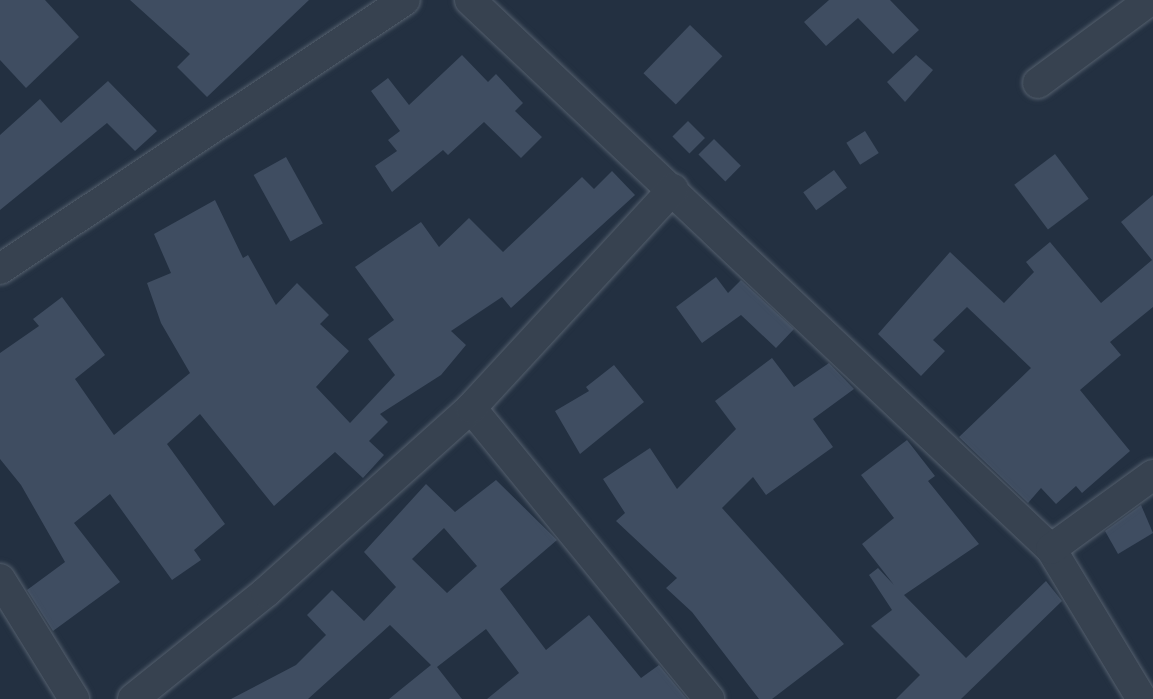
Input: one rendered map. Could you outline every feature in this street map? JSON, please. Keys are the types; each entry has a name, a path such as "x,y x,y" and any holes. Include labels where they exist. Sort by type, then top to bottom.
{"street":[{"path":"0,269 405,0"},
{"path":"470,0 673,189 1051,549 1142,699"},
{"path":"1038,83 1150,0"},
{"path":"133,699 266,592 471,408 673,189"},
{"path":"471,408 709,699"},
{"path":"1051,549 1153,475"},
{"path":"0,579 74,699"}],"building":[{"path":"0,0 45,0 79,37 26,88 0,60"},
{"path":"130,0 309,0 207,97 177,67 190,54"},
{"path":"829,0 890,0 919,30 893,54 858,18 826,46 804,22"},
{"path":"690,25 722,56 676,104 643,73"},
{"path":"462,55 488,82 496,74 523,103 515,111 542,137 521,158 484,122 448,155 443,150 392,192 375,166 397,151 388,140 400,131 371,91 388,78 409,105"},
{"path":"916,55 933,70 905,102 887,82"},
{"path":"108,81 157,131 135,151 107,123 0,210 0,135 40,99 61,123"},
{"path":"688,121 705,138 689,154 672,137"},
{"path":"865,131 879,153 860,165 846,143"},
{"path":"714,139 741,166 725,181 698,155"},
{"path":"1055,154 1089,199 1048,229 1014,185"},
{"path":"286,157 323,223 290,241 254,175"},
{"path":"834,170 847,188 816,210 803,192"},
{"path":"612,171 635,195 511,308 502,297 451,331 466,345 441,375 380,414 388,422 369,441 384,455 363,478 335,452 274,506 200,414 167,444 225,524 194,550 201,560 172,580 110,494 74,523 120,582 53,631 27,590 65,562 21,485 0,459 0,353 39,326 33,319 62,297 105,355 75,379 114,435 190,373 161,323 147,283 171,273 154,234 215,200 243,258 248,255 276,305 297,283 329,315 320,324 349,351 316,387 350,423 395,375 368,339 394,320 355,267 421,222 439,247 469,218 503,252 582,177 594,189"},
{"path":"1153,195 1153,307 1110,342 1121,355 1080,390 1130,451 1082,493 1076,486 1056,504 1041,488 1028,503 959,437 1031,368 967,307 933,340 945,351 921,376 878,334 950,252 1004,303 1034,272 1026,262 1050,242 1101,303 1152,260 1121,222"},
{"path":"716,277 728,293 741,280 794,329 776,348 741,315 702,343 676,307"},
{"path":"772,358 794,387 829,363 854,389 813,419 833,447 766,495 753,477 722,508 844,644 772,699 759,699 692,612 666,588 677,578 616,521 625,513 603,479 650,448 677,489 736,429 715,401"},
{"path":"614,365 644,402 580,454 555,411 589,391 586,387"},
{"path":"907,440 935,476 928,481 979,544 904,595 966,658 1046,581 1062,601 961,699 896,699 920,675 871,626 892,610 869,575 878,568 894,585 862,544 894,518 861,475"},
{"path":"496,480 557,540 500,589 546,650 589,615 641,678 659,665 687,699 487,699 519,673 486,629 437,667 462,699 389,699 431,665 390,625 308,699 231,699 296,665 326,635 307,615 332,590 364,621 396,587 364,552 426,484 455,512","holes":["444,528 477,566 447,593 412,559"]},
{"path":"1141,505 1153,533 1118,554 1105,531"}]}
